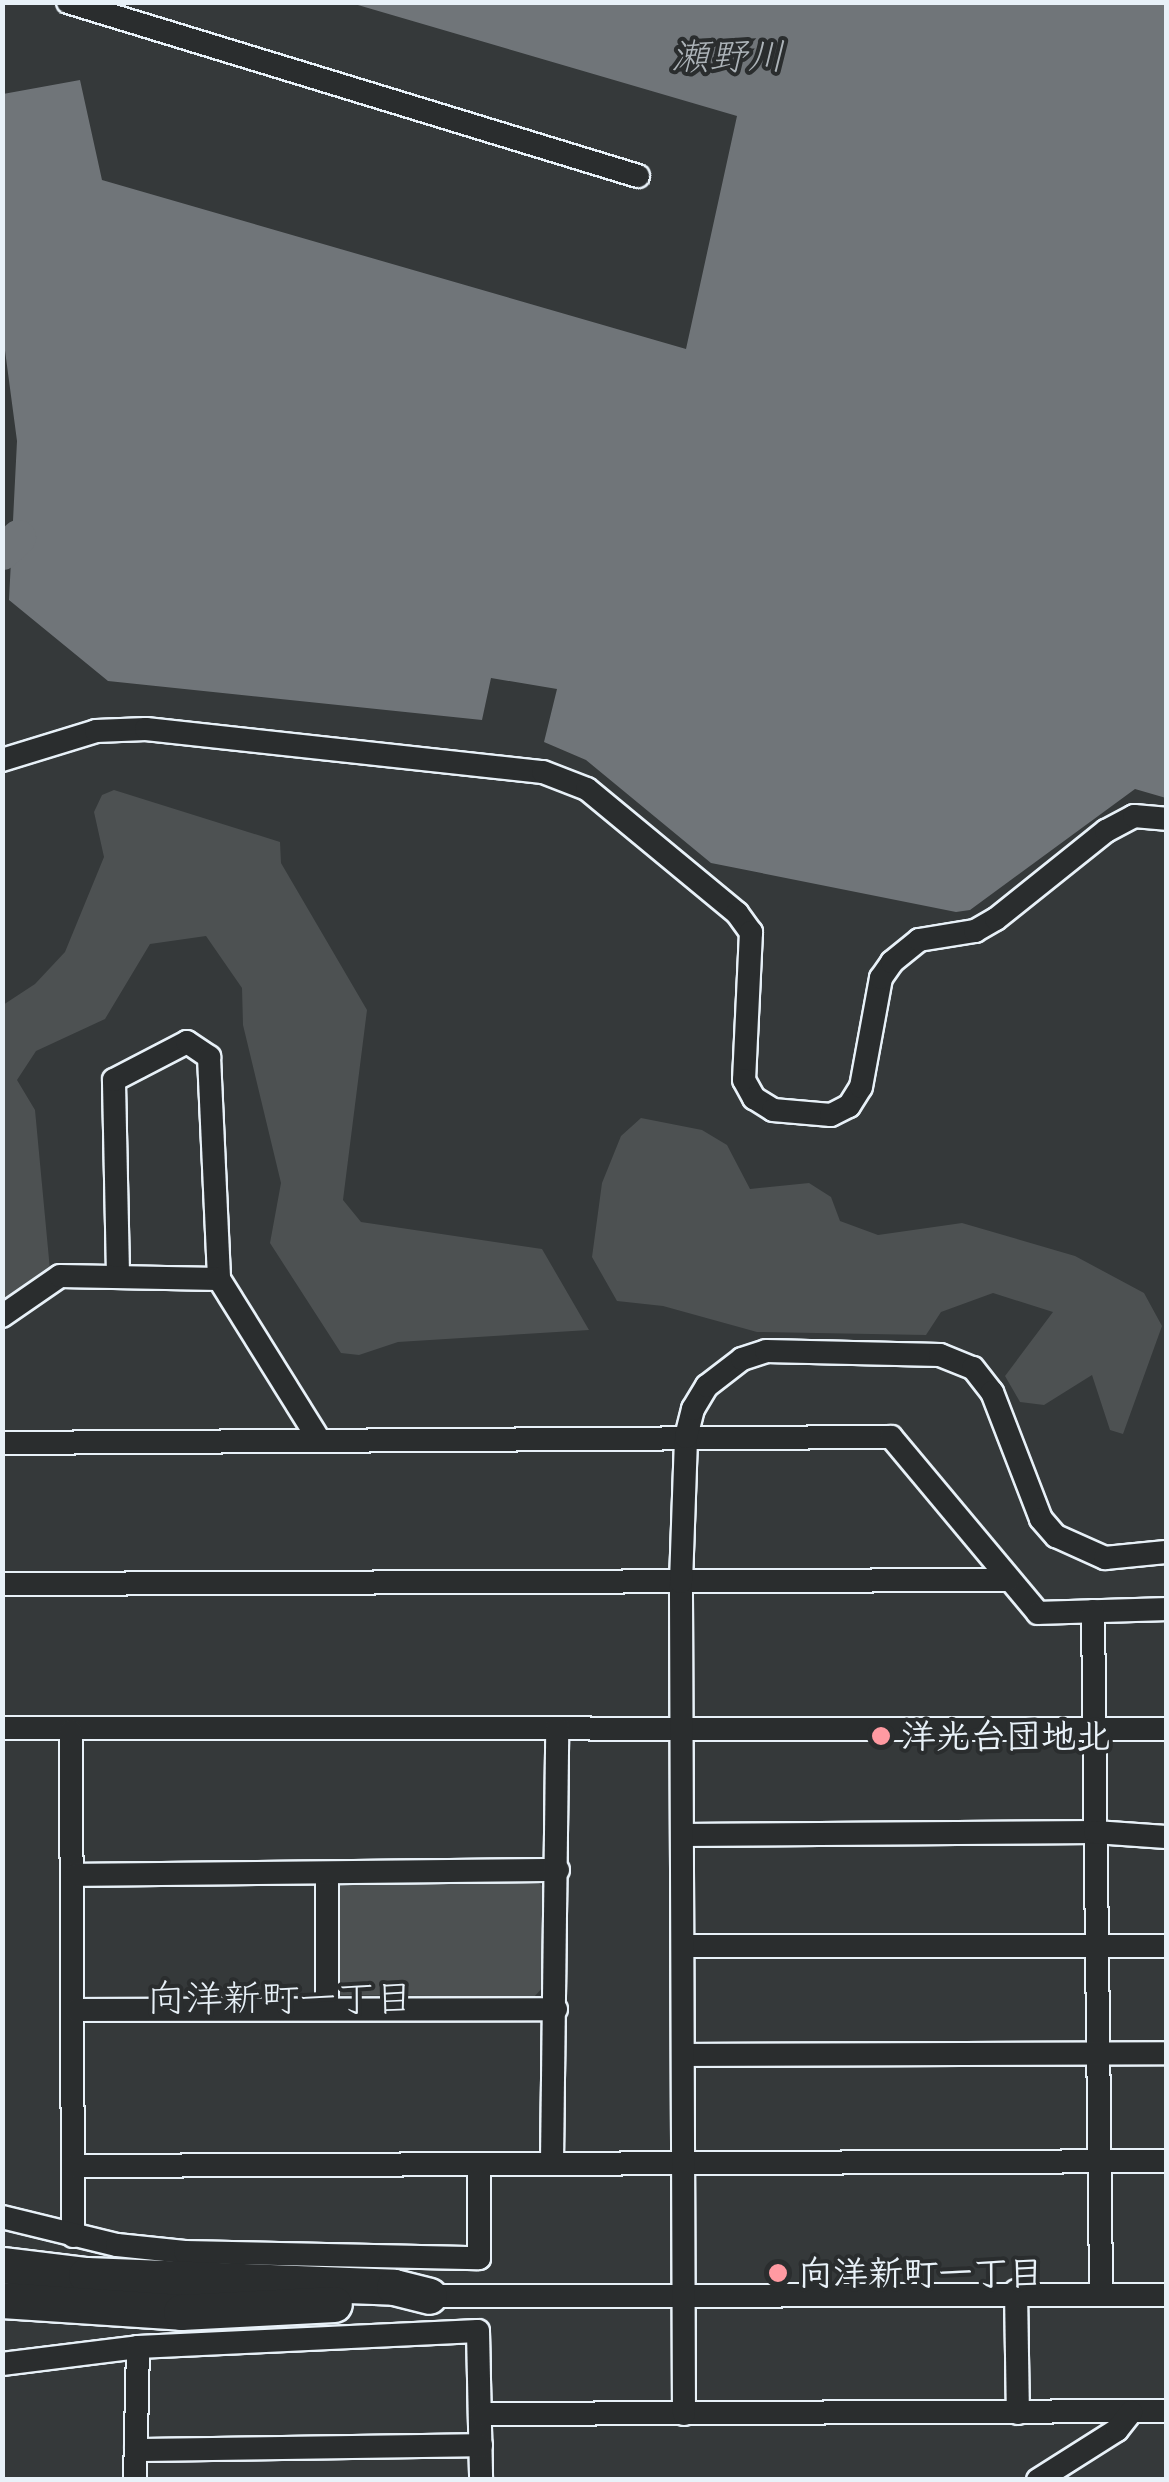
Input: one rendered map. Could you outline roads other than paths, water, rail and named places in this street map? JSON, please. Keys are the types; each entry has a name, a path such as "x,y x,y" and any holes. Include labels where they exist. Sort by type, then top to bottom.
{"highway":[{"path":"2,2264 86,2275 394,2287 429,2296"},
{"path":"2,2280 115,2292 429,2296"},
{"path":"2,2300 181,2312 429,2296"}],"street":[{"path":"68,2 638,176"},
{"path":"2,760 96,731 146,729 544,772 588,789 737,912 751,932 744,1080 754,1098 773,1110 831,1115 850,1106 861,1087 881,978 892,962 919,940 975,931 996,919 1106,830 1134,816 1166,818"},
{"path":"118,1274 114,1080 187,1042 210,1056 218,1279 318,1438"},
{"path":"2,1316 60,1276 118,1274 218,1279"},
{"path":"684,2414 681,1582 686,1437 707,1386 742,1359 766,1351 940,1354 973,1368 992,1392 1041,1519 1056,1536 1105,1558 1166,1552"},
{"path":"2,1443 892,1437 1038,1612 1166,1609"},
{"path":"2,1584 1008,1580"},
{"path":"1093,1612 1098,1727 1095,1832 1102,2051 1098,2159 1102,2290"},
{"path":"2,1728 71,1732 683,1726 1166,1729"},
{"path":"552,2161 557,1728"},
{"path":"71,1732 76,1875 72,2236"},
{"path":"682,1835 1095,1832 1166,1838"},
{"path":"76,1875 558,1870"},
{"path":"327,1874 327,2010"},
{"path":"684,1946 1099,1942 1166,1946"},
{"path":"76,2010 556,2009"},
{"path":"684,2055 1166,2052"},
{"path":"73,2166 1166,2161"},
{"path":"2,2217 72,2236 185,2252 478,2258 479,2164"},
{"path":"429,2296 1102,2290 1166,2295"},
{"path":"1016,2291 1018,2413"},
{"path":"2,2364 138,2347 478,2331 481,2480"},
{"path":"136,2480 138,2347"},
{"path":"480,2414 1166,2411"},
{"path":"1038,2480 1078,2469 1130,2412"},
{"path":"136,2450 481,2445"}],"water":[{"name":"瀬野川","path":"351,3 1166,3 1166,798 1135,789 970,910 956,912 711,863 586,760 544,742 557,689 491,678 482,720 108,681 9,600 17,441 2,328 3,94 80,80 102,180 686,349 737,116"}],"waterway":[{"path":"2,552 18,537"}],"place":[{"name":"洋光台団地北","path":"881,1736"},
{"name":"向洋新町一丁目","path":"778,2273"}],"district":[{"name":"向洋新町一丁目","path":"280,1999"}]}
